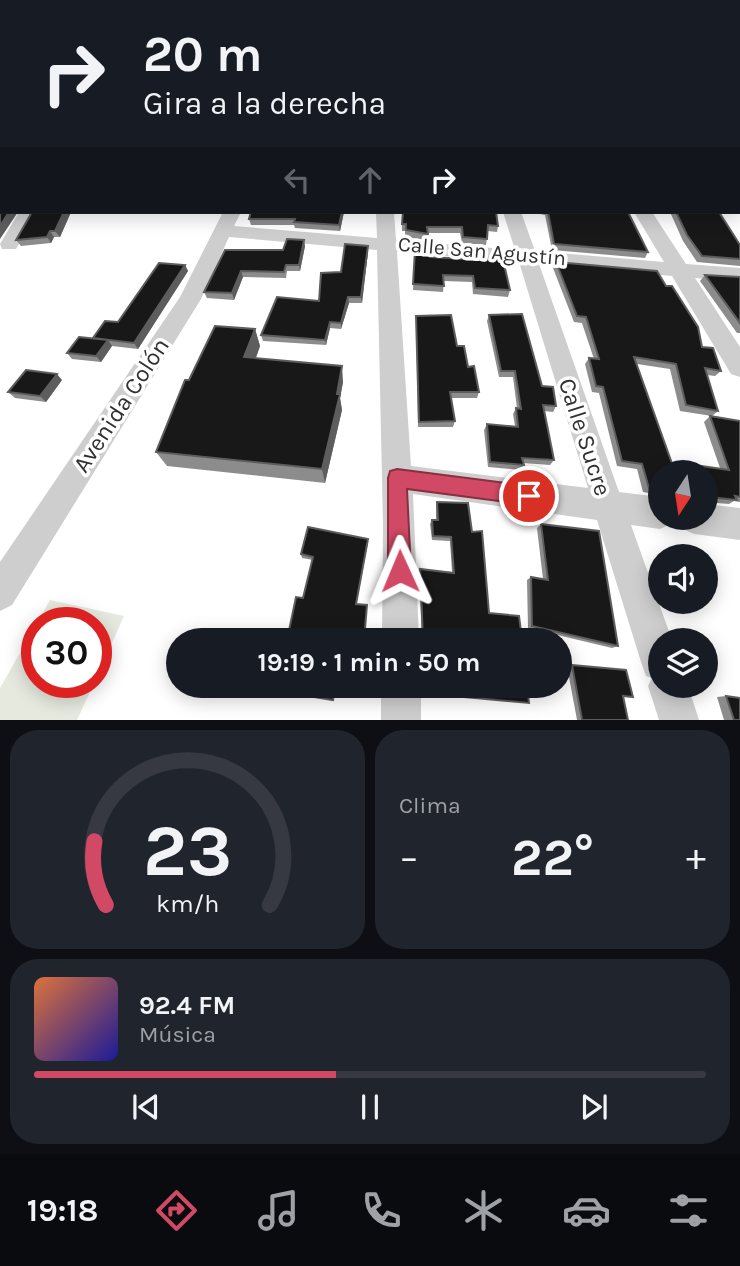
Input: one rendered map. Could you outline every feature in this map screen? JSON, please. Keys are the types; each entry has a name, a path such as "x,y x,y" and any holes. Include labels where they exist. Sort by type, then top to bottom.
{"street":[{"path":"9,245 27,214"},
{"path":"385,214 397,478 400,628"},
{"name":"Calle Sucre","path":"513,214 649,628"},
{"path":"644,214 740,367"},
{"name":"Calle San Agustín","path":"228,221 386,243 740,275"},
{"name":"Avenida Colón","path":"0,593 184,308 228,221"},
{"path":"397,478 648,511"},
{"path":"718,521 740,524"},
{"path":"401,698 401,720"},
{"path":"672,698 679,720"}],"shaded area":[{"path":"50,600 82,607 46,607"},
{"path":"112,613 124,616 112,643"},
{"path":"21,651 21,698 87,698 77,720 0,720 0,688"}],"building":[{"path":"0,214 8,214 0,226"},
{"path":"31,214 63,214 55,231 50,231 47,237 16,240"},
{"path":"250,214 342,214 339,225 294,222 295,219 249,219"},
{"path":"403,214 496,214 498,226 488,225 487,239 463,237 462,227 427,227 428,234 406,230 406,224 402,224"},
{"path":"548,214 629,214 648,252 554,244"},
{"path":"677,214 720,214 740,245 740,259 702,256 687,235"},
{"path":"287,239 304,240 299,265 286,265 284,272 241,271 232,293 204,292 225,250 283,250"},
{"path":"345,244 368,246 361,297 348,297 341,323 330,322 325,340 261,335 277,297 319,301 321,273 341,272"},
{"path":"415,250 430,251 430,257 466,259 465,254 503,260 510,290 475,288 473,276 443,275 444,286 413,284"},
{"path":"556,262 657,271 666,286 672,286 698,327 702,347 713,348 721,371 705,368 718,411 686,405 676,364 634,357 671,460 648,460 648,485 642,464 622,461 603,387 596,386 589,358 599,359 586,317 577,316"},
{"path":"159,263 185,265 134,343 93,338 105,321 118,322"},
{"path":"705,275 740,277 740,323"},
{"path":"522,314 542,386 553,387 556,406 543,405 554,460 522,458 524,465 490,462 487,424 518,427 516,408 521,409 515,371 501,371 489,315"},
{"path":"451,315 457,346 464,346 468,367 474,366 479,392 450,392 455,421 419,422 416,316"},
{"path":"215,326 255,329 244,357 342,366 337,394 340,394 322,469 156,452 185,380 189,380"},
{"path":"79,337 108,340 96,356 67,353"},
{"path":"26,370 57,374 40,396 8,392"},
{"path":"710,416 740,421 740,497 735,496 737,500 718,498 718,468 729,470"},
{"path":"437,502 468,503 472,532 482,531 489,613 519,616 520,628 423,628 420,569 454,573 451,537 433,536 432,520 438,520"},
{"path":"541,524 599,531 618,646 572,635 572,628 532,626 531,577 548,580"},
{"path":"308,527 368,539 356,604 367,605 365,628 290,628 296,597 303,598 313,557 301,554"},
{"path":"572,665 626,670 633,697 623,696 628,720 582,720"},
{"path":"726,696 740,698 740,720 734,720"},
{"path":"475,698 528,698 529,703"}],"route":[{"path":"400,571 397,478 529,496"}]}
